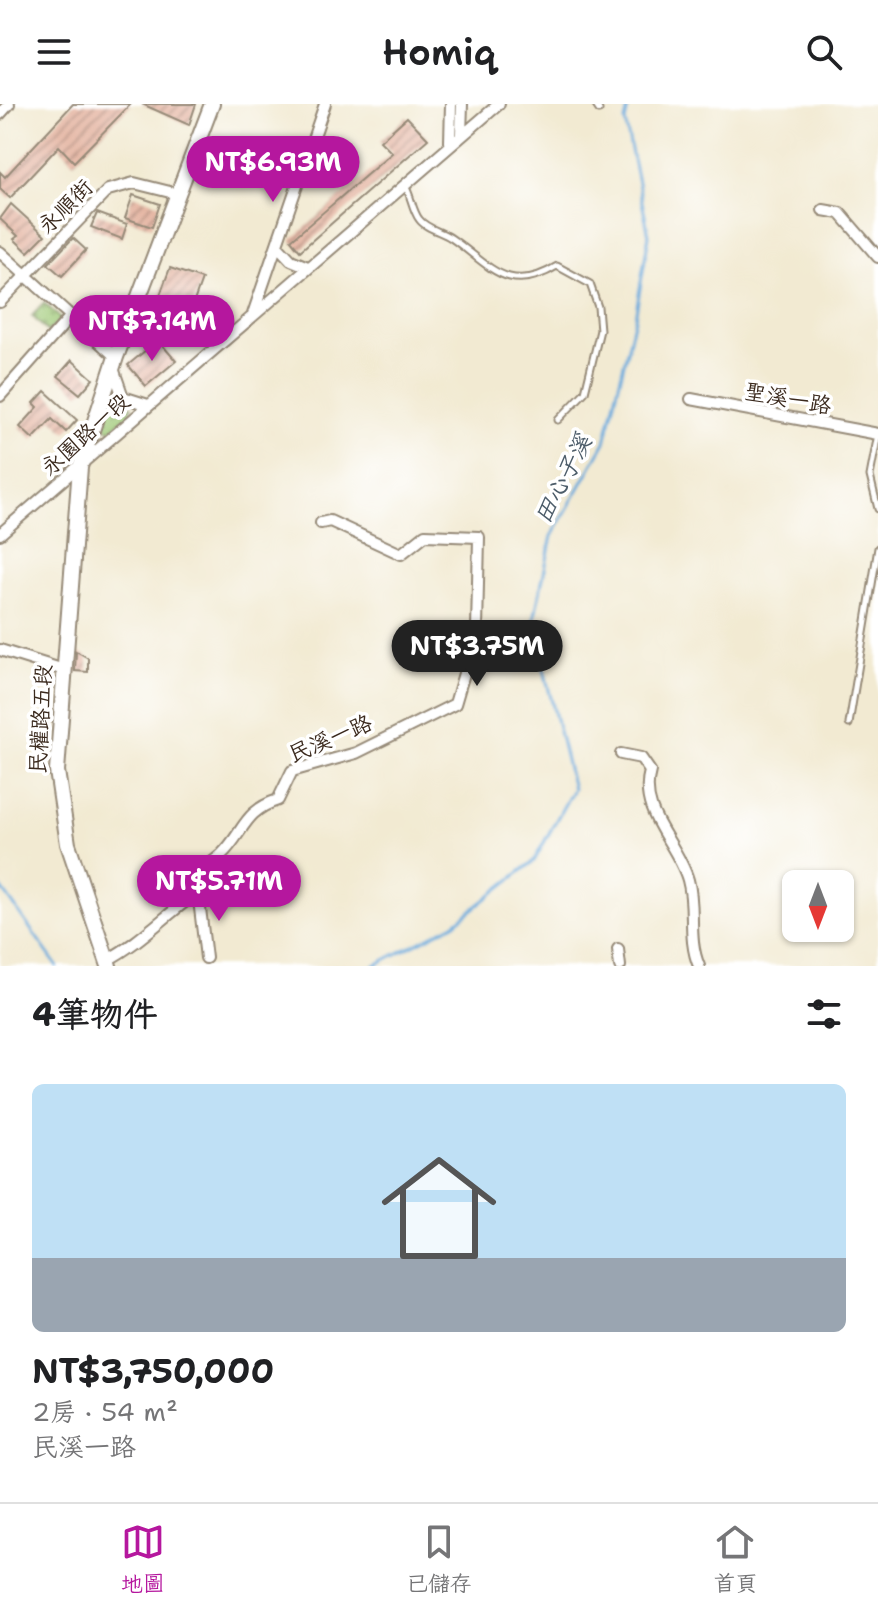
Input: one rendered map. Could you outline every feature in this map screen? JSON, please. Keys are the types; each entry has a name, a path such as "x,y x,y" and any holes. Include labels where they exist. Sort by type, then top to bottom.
{"street":[{"path":"0,114 9,104"},
{"name":"民權路五段","path":"108,963 68,844 57,771 80,467 114,362 212,104"},
{"path":"253,314 325,104"},
{"path":"450,142 451,104"},
{"path":"461,134 462,104"},
{"name":"永園路一段","path":"0,534 450,142 499,104"},
{"name":"永順街","path":"0,302 108,190 134,183 178,194"},
{"path":"823,210 840,213 878,257"},
{"path":"277,245 291,260 308,267"},
{"path":"0,252 71,316 114,362 123,397 148,405"},
{"path":"0,396 71,316"},
{"name":"聖溪一路","path":"691,399 878,434"},
{"name":"民溪一路","path":"108,963 198,892 196,875 221,855 248,817 261,805 278,800 292,771 356,753 455,704 477,629 479,537 425,535 401,554 330,521 321,523"},
{"path":"0,650 64,670"},
{"path":"621,754 641,758 650,771 646,794 687,879 692,945 699,966"},
{"path":"198,892 206,958"},
{"path":"618,949 620,966"}],"lane":[{"path":"404,183 419,219 450,238 487,269 514,277 533,275 557,266 590,284 598,307 600,330 585,392 558,420"},
{"path":"878,434 870,476 878,509"},
{"path":"849,724 878,548"}],"green space":[{"path":"44,303 61,319 48,332 32,316"},
{"path":"115,395 132,406 130,414 110,430 103,425"}],"building":[{"path":"73,104 131,104 74,162 59,146 10,198 0,189 0,172 5,177"},
{"path":"142,104 196,104 189,125"},
{"path":"407,117 428,139 300,251 291,240 392,153 380,141"},
{"path":"133,195 160,204 152,227 125,218"},
{"path":"11,204 45,235 28,252 14,239 18,236 0,219"},
{"path":"97,213 127,224 122,239 91,227"},
{"path":"73,238 86,250 62,276 48,264"},
{"path":"170,268 202,279 191,310 183,307 172,337 157,332 168,301 159,298"},
{"path":"217,308 225,318 198,340 190,330"},
{"path":"158,340 176,361 146,386 128,365"},
{"path":"72,360 93,379 80,394 58,376"},
{"path":"45,391 77,420 66,432 52,419 33,439 20,427 38,407 34,403"},
{"path":"76,651 88,658 88,672 75,671"}],"waterway":[{"name":"田心子溪","path":"373,966 454,924 534,861 573,789 533,624 552,536 605,442 635,318 649,235 625,121 629,104"},
{"path":"0,886 57,966"}]}
